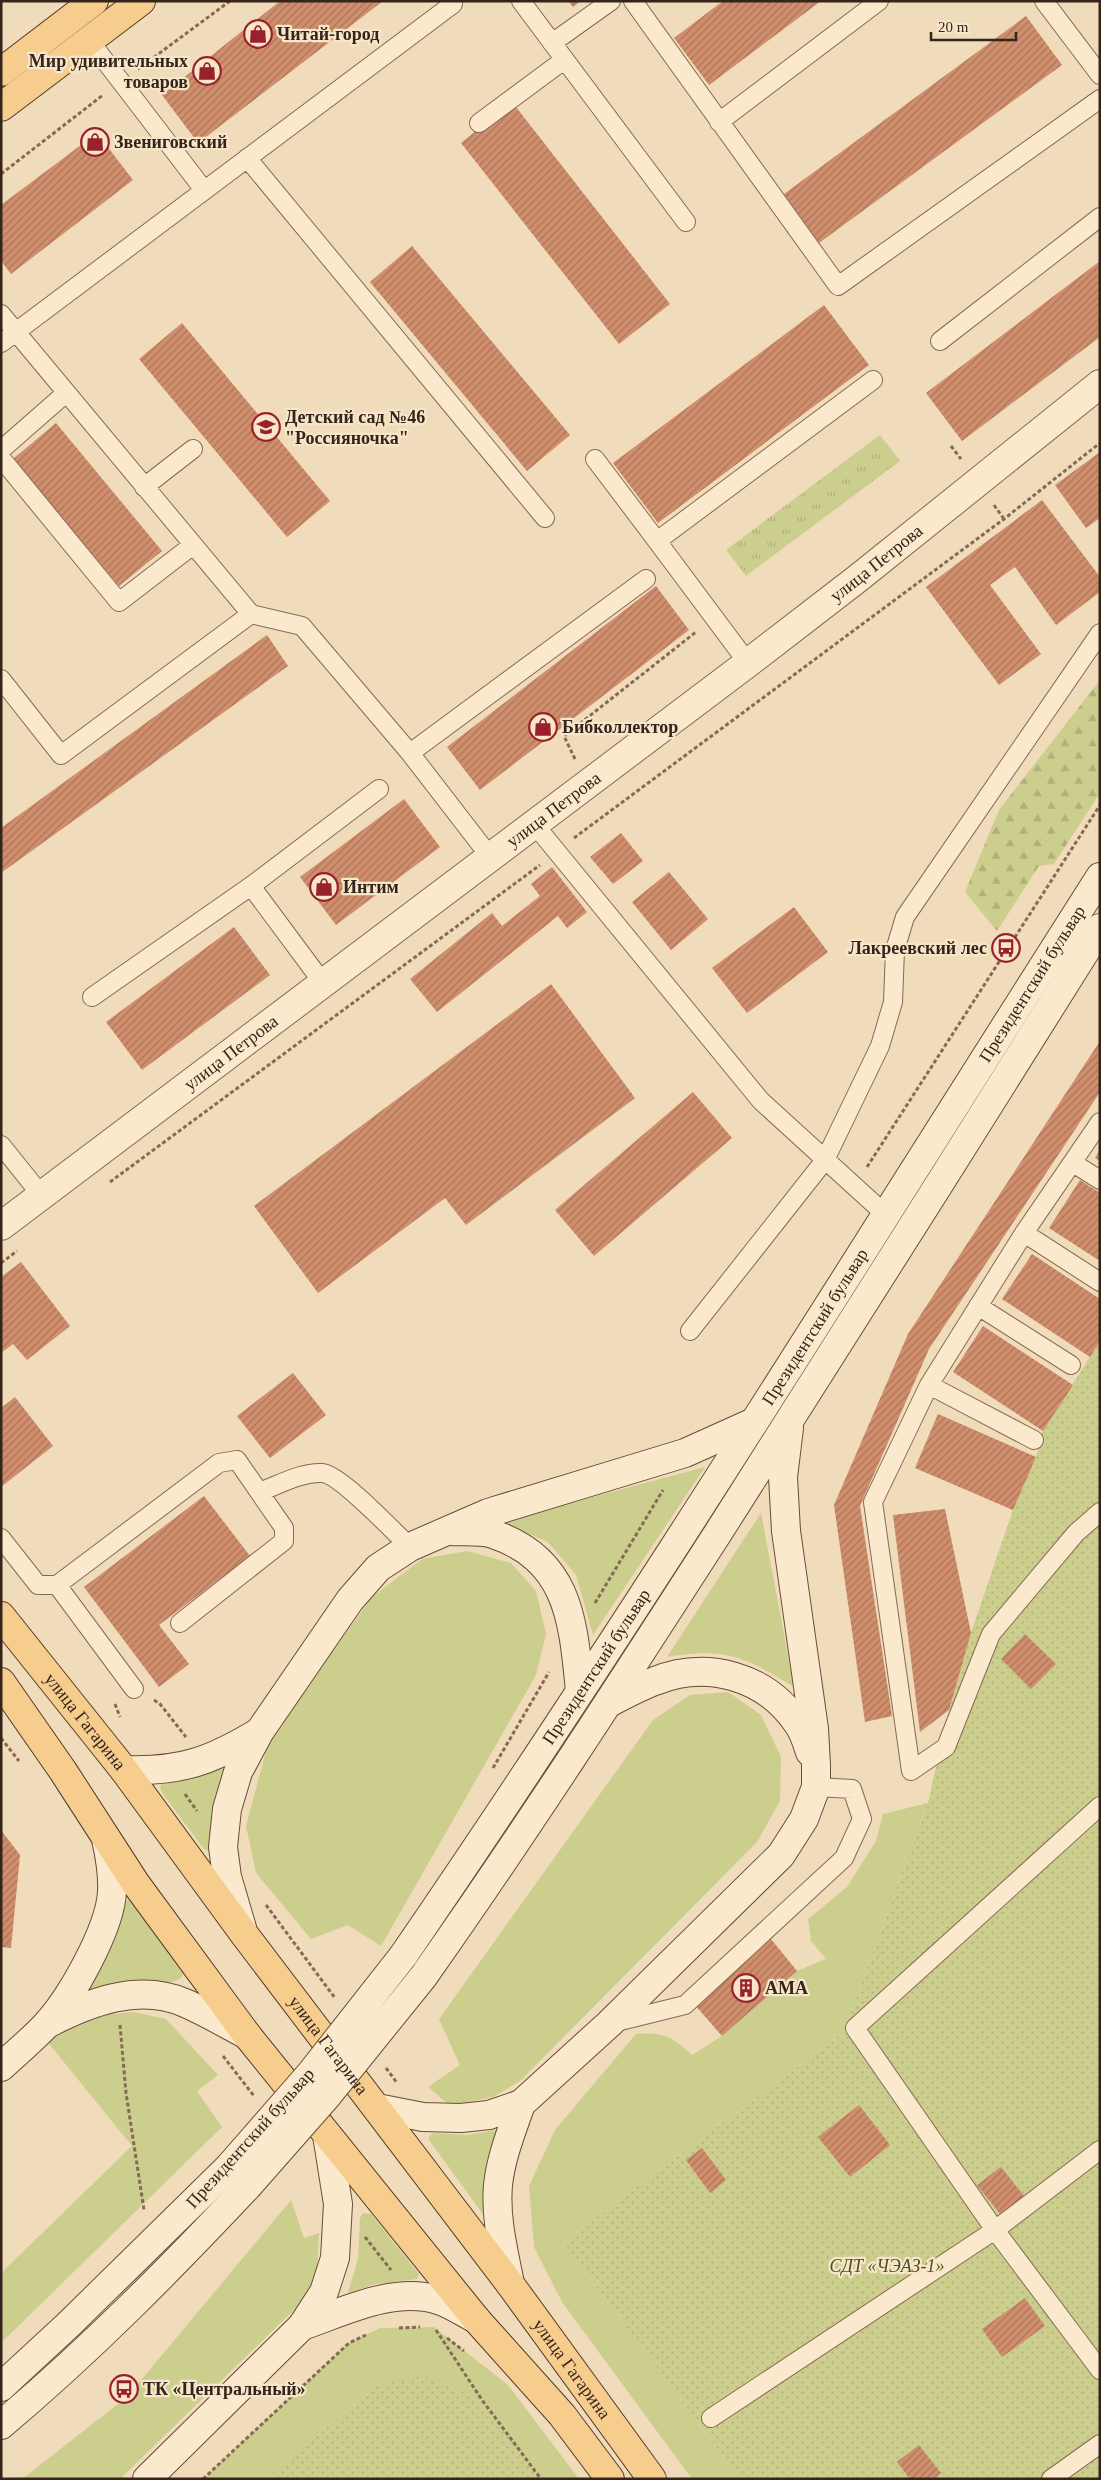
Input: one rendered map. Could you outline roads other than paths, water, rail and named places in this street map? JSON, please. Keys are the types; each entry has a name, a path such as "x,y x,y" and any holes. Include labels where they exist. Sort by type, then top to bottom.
{"main road":[{"path":"1,72 94,1"},
{"path":"1,107 141,1"},
{"name":"улица Петрова","path":"1,1226 748,663 857,579 1100,384"},
{"name":"Президентский бульвар","path":"1,2387 68,2325 228,2168 311,2073 403,1956 580,1691 754,1422 1100,877"},
{"name":"Президентский бульвар","path":"1,2425 39,2393 128,2309 247,2187 327,2096 423,1976 496,1874 609,1703 790,1421 1100,928"},
{"path":"377,2108 423,2117 461,2118 489,2115 521,2104 609,2024 781,1855 804,1819 816,1776 814,1729 786,1531 784,1477 790,1421"},
{"path":"244,1934 227,1877 223,1847 227,1809 238,1772 260,1731 350,1600 378,1568 410,1547 488,1513 685,1453 754,1422"},
{"path":"447,1530 492,1534 520,1547 546,1567 564,1595 574,1637 580,1691"},
{"name":"улица Гагарина","path":"1,1616 124,1770 244,1934 510,2284 652,2479"},
{"path":"609,1703 656,1680 665,1678 702,1671 740,1677 772,1695 798,1724 816,1776"},
{"name":"улица Гагарина","path":"1,1682 64,1771 136,1884 246,2035 476,2319 562,2416 610,2479"},
{"path":"124,1770 147,1771 199,1762 226,1752 260,1731"},
{"path":"1,2067 48,2024 75,1984 92,1952 110,1907 112,1866 106,1839"},
{"path":"48,2024 96,2002 140,1995 160,1996 184,2002 246,2035"},
{"path":"510,2284 499,2224 498,2185 506,2144 521,2104"},
{"path":"147,2479 302,2326 324,2292 335,2258 338,2204 327,2136"},
{"path":"302,2326 383,2300 412,2296 438,2300 476,2319"}],"lane":[{"path":"521,1 686,222"},
{"path":"552,43 611,1"},
{"path":"633,1 838,286 1100,99"},
{"path":"719,122 879,1"},
{"path":"1044,1 1100,76"},
{"path":"8,338 452,4"},
{"path":"89,40 204,190"},
{"path":"479,123 564,60"},
{"path":"248,158 545,518"},
{"path":"940,341 1100,218"},
{"path":"1,314 8,338 66,393 251,614 302,626 410,753 491,858"},
{"path":"657,541 873,380"},
{"path":"1,450 66,393"},
{"path":"144,487 192,449"},
{"path":"1,458 119,602 194,545"},
{"path":"595,459 748,663"},
{"path":"410,753 646,579"},
{"path":"1,678 61,754 251,614"},
{"path":"690,1330 825,1160 880,1046 893,1002 894,950 905,917 1100,633"},
{"path":"92,997 251,886 379,789"},
{"path":"535,825 762,1101 885,1214"},
{"path":"251,886 323,983"},
{"path":"1100,1122 1024,1233 929,1385 872,1502 911,1770 946,1747 991,1634 1076,1533 1100,1512"},
{"path":"1,1145 42,1196"},
{"path":"1073,1163 1100,1180"},
{"path":"1024,1233 1100,1282"},
{"path":"978,1306 1070,1365"},
{"path":"929,1385 1034,1440"},
{"path":"1,1538 38,1585 56,1586 219,1463 237,1460 284,1528 284,1542 180,1624"},
{"path":"259,1492 306,1474 324,1473 339,1480 410,1547"},
{"path":"56,1586 134,1689"},
{"path":"609,2024 685,2005 844,1858 862,1819 852,1789 816,1776"},
{"path":"1100,1806 855,2028 995,2230 1100,2370"},
{"path":"711,2418 995,2230 1100,2150"},
{"path":"1051,2479 1100,2444"}],"place":[{"name":"Читай-город","path":"258,34"},
{"name":"Мир удивительных товаров","path":"207,71"},
{"name":"Звениговский","path":"95,142"},
{"name":"Детский сад №46 \"Россияночка\"","path":"266,427"},
{"name":"Бибколлектор","path":"543,727"},
{"name":"Интим","path":"324,887"},
{"name":"Лакреевский лес","path":"1006,948"},
{"name":"АМА","path":"746,1988"},
{"name":"ТК «Центральный»","path":"124,2389"}],"park label":[{"name":"СДТ «ЧЭАЗ-1»","path":"887,2266"}]}
